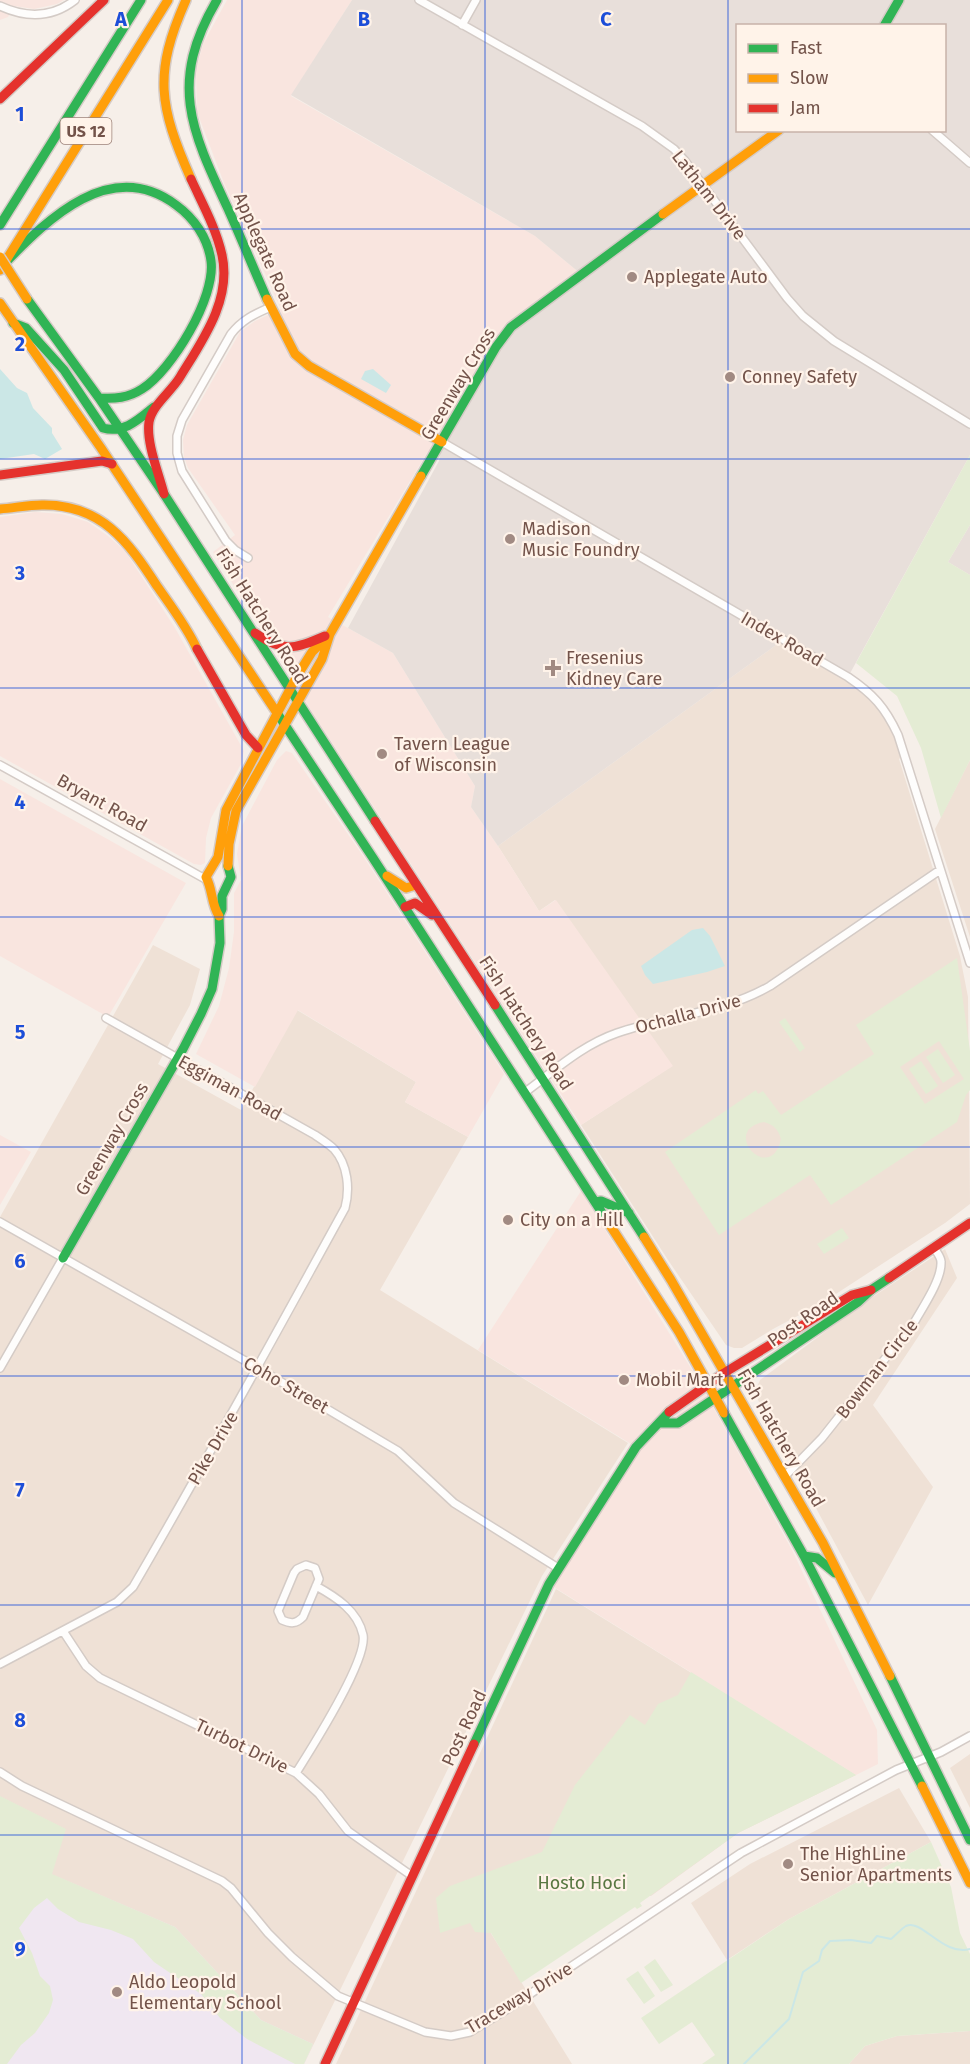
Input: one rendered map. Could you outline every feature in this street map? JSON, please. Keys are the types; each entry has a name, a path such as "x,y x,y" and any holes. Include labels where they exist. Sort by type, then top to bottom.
{"main road":[{"path":"0,99 104,0"},
{"name":"US 12","path":"0,225 141,0"},
{"name":"US 12","path":"2,263 168,0"},
{"path":"164,494 149,425 158,405 179,379 216,314 224,284 224,270 217,239 172,136 163,99 164,59 176,19 186,0"},
{"name":"Applegate Road","path":"217,0 193,49 188,94 191,118 206,159 270,307 295,354 309,366 442,442"},
{"path":"885,24 899,0"},
{"path":"0,93 43,58"},
{"name":"Greenway Cross","path":"63,1258 177,1059 212,989 220,943 219,916 222,909 222,896 231,877 228,869 229,844 236,811 322,659 330,634 496,347 516,322 776,132"},
{"path":"2,263 65,208 96,192 112,188 136,188 162,195 175,202 196,224 209,251 212,268 207,299 197,318 170,362 151,383 117,399 99,398"},
{"name":"Fish Hatchery Road","path":"2,263 121,429 164,494 671,1280 785,1476 846,1587 970,1883"},
{"name":"Fish Hatchery Road","path":"0,303 112,464 383,873 679,1332 920,1760 970,1840"},
{"path":"12,322 26,328 64,370 103,428 121,429 158,405"},
{"path":"0,475 102,461 112,464"},
{"path":"0,509 42,505 65,507 91,515 119,534 136,554 164,596 195,645 246,735 258,748"},
{"path":"249,626 272,644 294,649 330,634"},
{"name":"Greenway Cross","path":"219,916 214,909 209,883 211,868 218,858 220,831 226,810 276,714 312,652 330,634"},
{"name":"Bryant Road","path":"211,868 222,865 228,869"},
{"path":"383,873 406,888 416,885"},
{"path":"209,883 222,889 229,884"},
{"path":"405,907 415,903 437,918"},
{"path":"596,1202 601,1201 629,1213"},
{"name":"Post Road","path":"659,1423 678,1423 858,1302 871,1290 935,1249 970,1223"},
{"name":"Post Road","path":"325,2064 534,1614 558,1568 636,1447 671,1410 724,1373 852,1295 871,1290"},
{"path":"804,1556 809,1554 824,1563 846,1587"}],"street":[{"path":"0,6 24,15 36,15 61,9 75,0"},
{"name":"Latham Drive","path":"419,0 642,126 674,149 705,185 787,298 803,316 834,341 970,424"},
{"path":"462,25 476,0"},
{"path":"934,132 970,163"},
{"path":"248,558 226,541 182,471 177,453 177,436 182,420 231,334 240,323 270,307"},
{"name":"Index Road","path":"442,442 868,691 882,706 898,735 970,963"},
{"name":"Bryant Road","path":"0,765 209,883"},
{"name":"Bryant Road","path":"187,870 211,868"},
{"name":"Ochalla Drive","path":"524,1093 584,1049 617,1033 715,1010 754,996 940,870"},
{"name":"Eggiman Road","path":"106,1018 315,1135 334,1149 345,1169"},
{"name":"Pike Drive","path":"0,1664 117,1602 133,1587 229,1420 345,1208 348,1194 345,1169"},
{"name":"Coho Street","path":"0,1222 256,1367 398,1451 454,1503 558,1568"},
{"name":"Bowman Circle","path":"785,1476 822,1438 915,1321 940,1270 940,1258 935,1249"},
{"name":"Greenway Cross","path":"0,1368 63,1258"},
{"path":"306,1565 315,1568 319,1579 316,1586 303,1617 298,1622 291,1623 282,1620 278,1611 297,1569 306,1565"},
{"path":"297,1773 348,1685 364,1643 363,1634 354,1614 337,1598 316,1586"},
{"name":"Turbot Drive","path":"63,1631 86,1666 100,1678 297,1773 319,1794 348,1831 412,1876"},
{"name":"Traceway Drive","path":"0,1772 22,1786 222,1881 231,1888 292,1958 338,1996 425,2032 451,2036 470,2032 506,2010 741,1853 896,1770 941,1752 970,1736"}],"shaded area":[{"path":"0,0 64,0 57,4 34,9 14,6 8,17 0,20"},
{"path":"227,0 352,0 291,96 535,236 581,274 442,442 427,453 328,617 393,653 475,786 471,807 539,911 556,900 673,1066 581,1125 312,712 213,552 235,535 188,468 184,457 183,440 187,425 240,332 255,321 281,309 224,183 197,112 196,70 203,44"},
{"path":"352,0 970,0 970,455 848,677 783,640 498,846 471,807 475,786 393,653 348,628 439,461 442,442 511,327 581,274 535,236 291,95"},
{"path":"35,512 62,514 88,522 125,551 175,628 244,751 241,764 211,818 206,838 205,863 201,865 194,864 0,756 0,517"},
{"path":"970,525 970,575 948,562"},
{"path":"783,640 848,677 882,706 904,755 899,759 960,956 968,997 970,1204 945,1223 822,1303 742,1348 734,1348 726,1345 581,1125 672,1066 555,900 539,911 498,846"},
{"path":"286,751 292,753 363,856 504,1074 468,1137 405,1102 416,1082 298,1010 255,1087 196,1054 219,1006 229,968 234,932 234,893 241,880 237,854 242,826 277,760"},
{"path":"970,760 970,937 935,829"},
{"path":"0,779 186,883 108,1017 0,956"},
{"path":"153,945 200,969 190,1005 158,1064 241,1110 297,1010 416,1082 405,1102 468,1137 380,1290 628,1443 542,1576 304,2064 0,2064 0,1217"},
{"path":"0,1135 31,1152 0,1205"},
{"path":"581,1191 697,1378 792,1550 877,1730 878,1764 856,1775 549,1584 636,1447 478,1350"},
{"path":"945,1249 957,1278 873,1405 933,1487 868,1605 758,1400 756,1389 760,1380 868,1300"},
{"path":"556,1589 856,1775 738,1833 651,1896 521,1897 484,1922 572,2064 336,2064"},
{"path":"970,1754 970,1808 950,1768"},
{"path":"899,1788 931,1842 789,1919 727,1960 691,1903 750,1864"},
{"name":"Aldo Leopold Elementary School","path":"58,1877 175,1927 261,2020 313,2044 304,2064 0,2064 0,1940"},
{"path":"970,2031 970,2064 849,2064 865,2046 897,2036"}],"green space":[{"path":"970,455 970,525 948,562 970,575 970,760 941,818 921,748 897,696 856,663"},
{"path":"957,958 970,1051 970,1090 966,1095 957,1122 831,1205 810,1175 719,1235 665,1152 756,1090 758,1094 763,1091 781,1115 874,1054 856,1025","holes":["939,1041 964,1079 925,1104 900,1067","764,1122 775,1128 781,1139 776,1152 768,1157 759,1156 752,1151 747,1143 746,1135 751,1127"]},
{"path":"785,1018 805,1048 800,1052 779,1022"},
{"path":"938,1049 955,1075 943,1083 926,1057"},
{"path":"921,1061 938,1086 926,1094 909,1069"},
{"path":"842,1228 849,1238 824,1254 817,1244"},
{"name":"Hosto Hoci","path":"691,1672 856,1775 738,1833 640,1903 642,1906 637,1909 635,1907 521,1983 491,1933 475,1932 470,1923 440,1933 436,1898 450,1886 542,1852 575,1785 630,1715 645,1725 658,1704 678,1695"},
{"path":"0,1796 66,1829 52,1874 175,1927 261,2020 313,2044 304,2064 295,2064 247,2039 220,2018 201,1994 154,1962 133,1939 111,1930 79,1922 58,1909 47,1898 34,1908 19,1928 32,1953 40,1976 50,1986 53,2000 49,2013 35,2033 21,2045 7,2064 0,2064"},
{"path":"931,1842 951,1887 960,1933 970,1954 970,2031 897,2036 865,2046 849,2064 702,2064 715,2055 692,2022 659,2044 641,2018 789,1919"},
{"path":"655,1959 673,1985 661,1992 644,1967"},
{"path":"638,1971 655,1996 644,2004 626,1979"}],"water":[{"path":"0,369 17,388 27,393 33,408 52,428 52,433 62,449 45,459 34,454 0,459"},
{"path":"373,369 391,385 386,393 361,379 365,371"},
{"path":"703,928 710,936 725,966 653,984 641,966 692,930"}],"waterway":[{"path":"744,2064 789,2019 803,1972 819,1961 822,1950 830,1941 851,1940 871,1943 877,1936 891,1939 906,1926 912,1925 919,1927 951,1948 970,1949"}],"traffic: fast":[{"path":"0,225 141,0"},
{"path":"217,0 202,30 193,57 189,82 190,106 204,156 267,299"},
{"path":"885,24 899,0"},
{"path":"5,263 61,212 82,199 105,190 128,187 152,192 183,210 199,229 207,244 211,261 211,276 207,294 190,331 166,366 154,380 142,389 121,397 99,398"},
{"path":"421,476 496,347 511,327 663,214"},
{"path":"27,299 99,398 164,494 375,821"},
{"path":"13,323 26,328 64,370 103,428 124,427 154,407"},
{"path":"277,713 606,1219"},
{"path":"63,1258 183,1049 212,989 220,943 219,916 222,909 222,896 231,877 228,866"},
{"path":"495,1005 644,1237"},
{"path":"596,1202 601,1201 629,1213"},
{"path":"659,1423 678,1423 858,1302 889,1278"},
{"path":"474,1744 549,1584 636,1447 669,1412"},
{"path":"724,1413 804,1556 922,1786"},
{"path":"804,1556 817,1558 835,1573"},
{"path":"890,1676 970,1840"}],"traffic: slow":[{"path":"0,270 168,0"},
{"path":"186,0 168,49 164,90 172,131 191,179"},
{"path":"663,214 776,132"},
{"path":"0,257 27,299"},
{"path":"267,299 295,354 309,366 442,442"},
{"path":"0,303 101,448 277,713"},
{"path":"228,866 229,844 236,811 322,659 330,634 421,476"},
{"path":"0,509 37,505 63,506 97,518 111,528 135,554 184,625 197,649"},
{"path":"219,916 206,877 218,857 226,810 297,676 312,652 328,636"},
{"path":"387,876 406,888 416,885"},
{"path":"606,1219 679,1332 724,1413"},
{"path":"644,1237 823,1543 890,1676"},
{"path":"922,1786 970,1883"}],"traffic: jam":[{"path":"0,99 104,0"},
{"path":"164,494 151,449 149,422 154,410 176,383 206,334 223,288 222,255 216,235 191,179"},
{"path":"0,475 102,461 112,464"},
{"path":"255,633 274,644 289,647 305,644 325,636"},
{"path":"197,649 246,735 258,748"},
{"path":"375,821 495,1005"},
{"path":"405,907 415,903 432,915"},
{"path":"889,1278 970,1223"},
{"path":"669,1412 724,1373 852,1295 871,1290"},
{"path":"325,2064 474,1744"}],"place":[{"name":"Applegate Auto","path":"632,277"},
{"name":"Conney Safety","path":"730,377"},
{"name":"Madison Music Foundry","path":"510,539"},
{"name":"Fresenius Kidney Care","path":"553,668"},
{"name":"Tavern League of Wisconsin","path":"382,754"},
{"name":"City on a Hill","path":"508,1220"},
{"name":"Mobil Mart","path":"624,1380"},
{"name":"The HighLine Senior Apartments","path":"788,1864"},
{"name":"Aldo Leopold Elementary School","path":"117,1992"}]}
